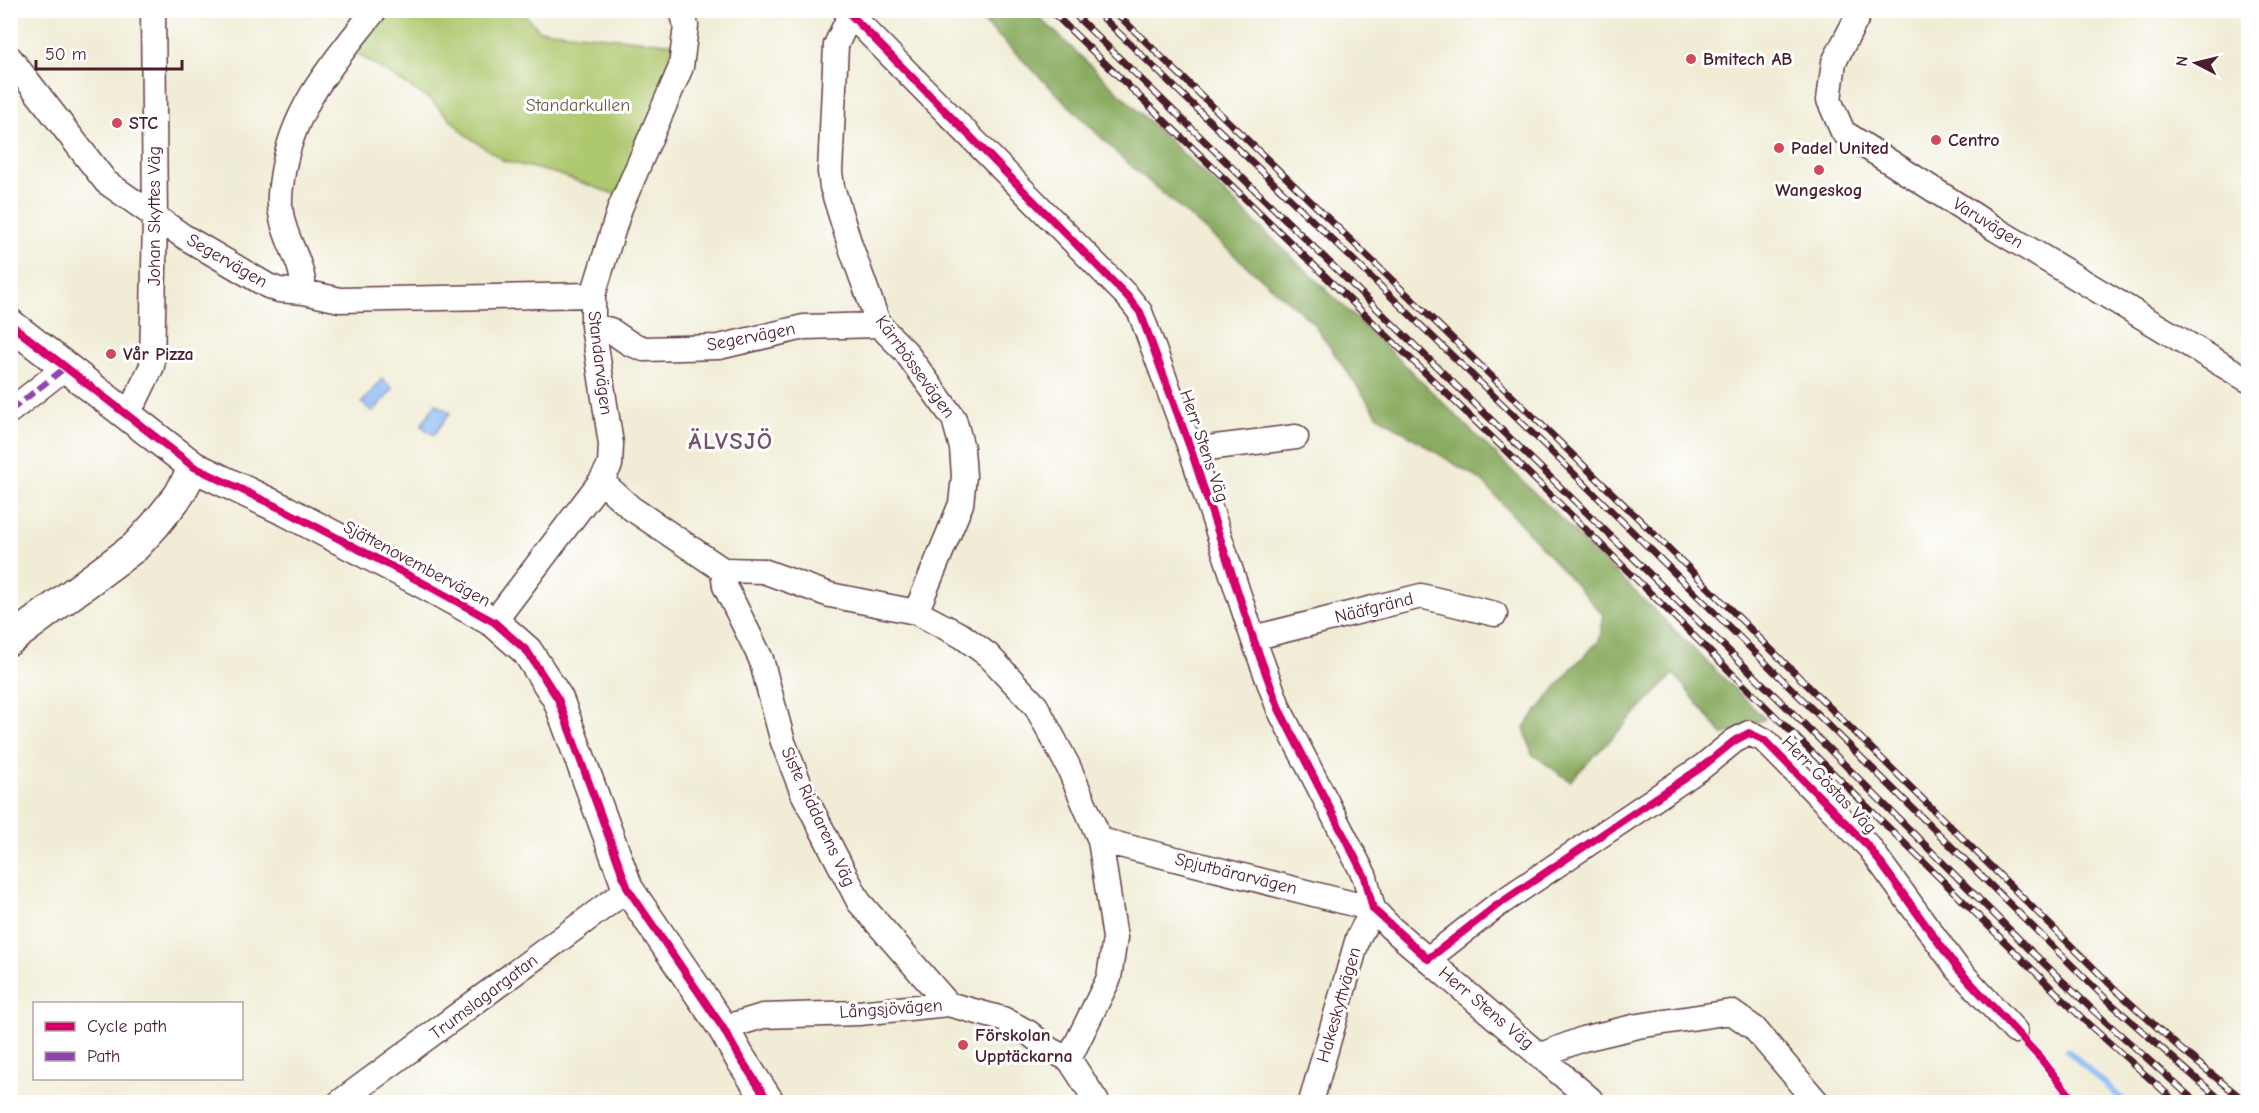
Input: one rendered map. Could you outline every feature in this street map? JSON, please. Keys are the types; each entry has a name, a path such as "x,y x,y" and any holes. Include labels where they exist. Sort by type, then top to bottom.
{"street":[{"name":"Johan Skyttes Väg","path":"125,414 136,399 152,366 155,217 153,10"},
{"path":"304,292 304,279 299,261 280,213 280,192 292,134 318,83 375,10"},
{"name":"Standarvägen","path":"494,622 601,481 610,465 611,444 593,326 593,295 620,208 681,68 686,26 682,10"},
{"name":"Varuvägen","path":"1861,10 1834,62 1829,100 1843,132 2006,235 2248,380"},
{"name":"Kärrbössevägen","path":"848,13 836,45 830,172 832,187 879,325 905,351 954,419 962,448 964,476 961,504 916,612"},
{"name":"Herr Stens Väg","path":"848,13 1128,297 1140,312 1191,450 1279,709 1365,877 1373,909 1592,1102"},
{"name":"Segervägen","path":"10,58 106,182 155,217 268,286 279,290 304,292 340,300 593,295"},
{"name":"Sjättenovembervägen","path":"10,324 194,467 286,511 494,622 527,651 558,699 628,890 723,1028 769,1102"},
{"name":"Segervägen","path":"593,326 610,330 629,343 644,349 719,347 804,327 879,325"},
{"path":"10,411 66,367"},
{"name":"Herr Stens Väg","path":"1191,450 1296,437"},
{"path":"10,640 135,547 179,495 194,467"},
{"path":"601,481 631,508 723,570 763,572 830,595 916,612 962,636 988,655 1036,706 1068,766 1100,840 1115,938 1109,978 1069,1059"},
{"name":"Siste Riddarens Väg","path":"723,570 724,586 761,659 787,753 804,793 859,902 948,1004"},
{"name":"Nääfgränd","path":"1253,638 1421,596 1495,614"},
{"name":"Herr Göstas Väg","path":"1428,959 1496,906 1702,767 1734,741 1749,734 1764,740 1869,847 1957,968 2015,1031"},
{"name":"Spjutbärarvägen","path":"1100,840 1373,909"},
{"name":"Trumslagargatan","path":"340,1102 628,890"},
{"name":"Hakeskyttvägen","path":"1311,1102 1358,938 1373,909"},
{"name":"Långsjövägen","path":"723,1028 763,1016 859,1013 948,1004 1003,1019 1029,1033 1050,1050 1069,1059 1096,1102"},
{"path":"1541,1055 1583,1039 1638,1026 1731,1012 1754,1028 1816,1102"}],"green space":[{"name":"Standarkullen","path":"387,10 521,11 539,30 676,44 673,72 617,195 554,173 504,161 466,135 431,100 353,51"},
{"path":"973,11 1033,11 1380,341 1765,719 1723,735 1674,674 1570,781 1532,754 1524,727 1572,668 1599,641 1604,616 1482,481 1378,416 1313,323 1123,159"}],"water":[{"path":"382,379 393,389 373,412 362,403"},
{"path":"436,403 450,413 434,435 421,426"}],"waterway":[{"path":"2067,1050 2125,1102"}],"railway":[{"path":"1050,10 1504,449 2086,1022 2176,1102"},
{"path":"1070,10 1802,722 2030,950 2095,1012 2196,1102"},
{"path":"1095,10 1561,461 2107,1000 2223,1102"},
{"path":"1113,10 1641,521 2116,990 2182,1050 2246,1102"}],"marked path":[{"path":"10,411 66,367"}],"cycle path":[{"path":"846,10 1128,297 1140,312 1191,450 1279,709 1365,877 1373,909 1428,959 1496,906 1702,767 1734,741 1749,733 1764,740 1869,847 1957,968 2042,1060 2075,1102"},
{"path":"10,324 194,467 286,511 494,622 527,651 558,699 628,889 723,1028 769,1102"}],"place":[{"name":"Bmitech AB","path":"1691,59"},
{"name":"STC","path":"117,123"},
{"name":"Centro","path":"1936,140"},
{"name":"Padel United","path":"1779,148"},
{"name":"Wangeskog","path":"1819,170"},
{"name":"Vår Pizza","path":"111,354"},
{"name":"Förskolan Upptäckarna","path":"963,1045"}],"district":[{"name":"ÄLVSJÖ","path":"731,441"}]}
